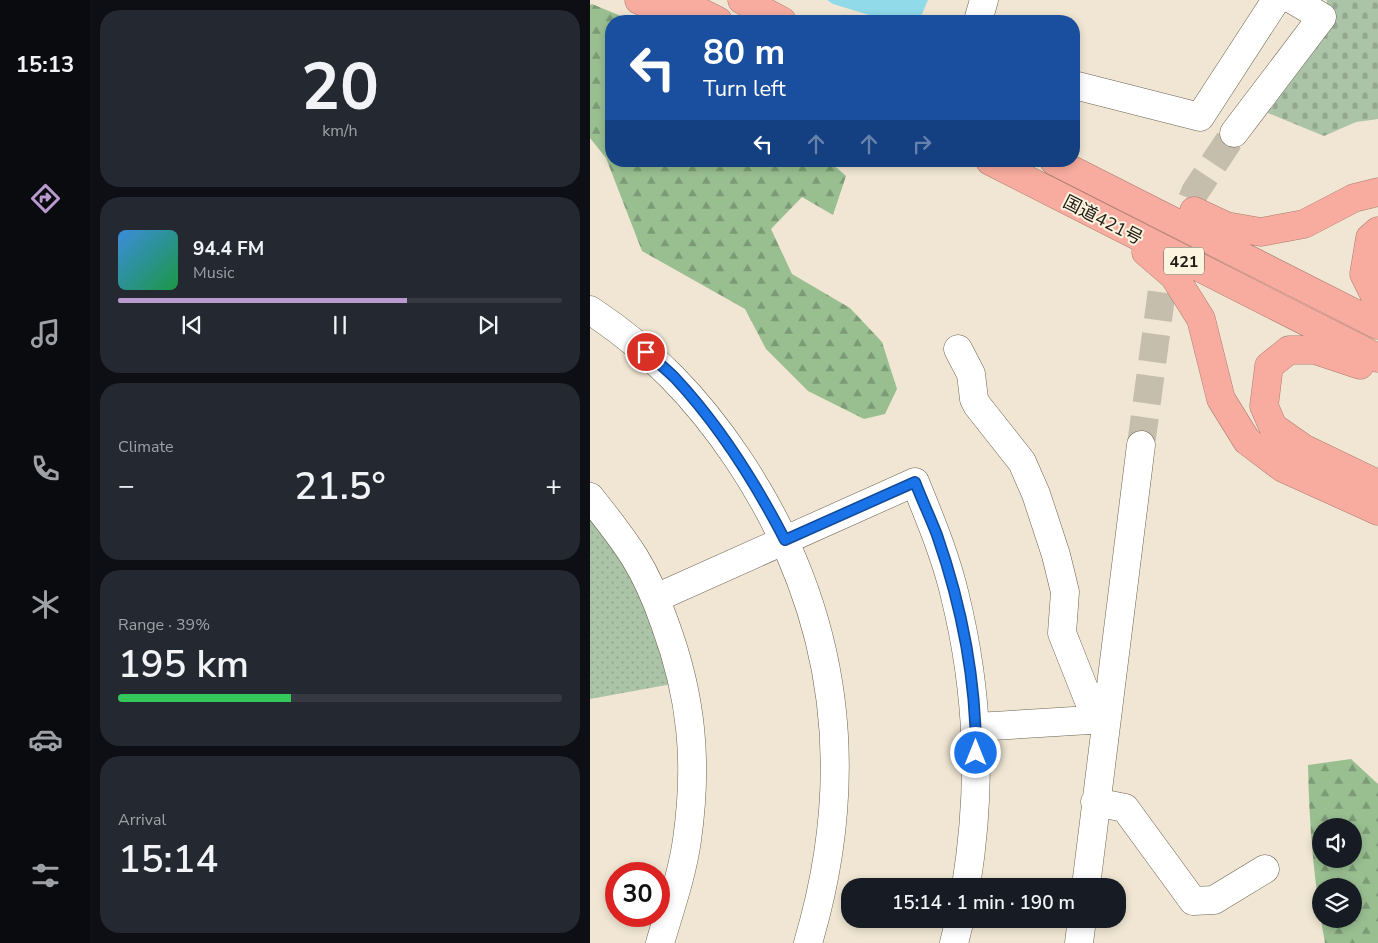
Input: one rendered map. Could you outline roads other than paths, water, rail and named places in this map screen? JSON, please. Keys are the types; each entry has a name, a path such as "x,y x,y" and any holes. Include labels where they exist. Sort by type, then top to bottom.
{"highway":[{"path":"639,0 673,15"},
{"path":"676,0 706,15"},
{"path":"742,0 771,15"},
{"name":"国道421号","path":"1002,167 1378,358"},
{"name":"国道421号","path":"1066,167 1378,325"},
{"path":"1088,178 1147,190 1226,226 1261,232 1304,224 1354,198 1378,192"},
{"name":"421","path":"1119,228 1174,276 1201,320 1221,399 1246,441 1283,468 1378,511"},
{"path":"1378,231 1370,238 1364,274 1375,296 1378,298"},
{"path":"1378,372 1315,350 1289,350 1270,366 1264,406 1273,427 1303,448 1378,484"}],"street":[{"path":"980,15 984,0"},
{"path":"1080,87 1200,118 1276,0"},
{"path":"1234,133 1322,17 1292,0"},
{"path":"590,310 646,352 674,378 716,428 768,507 785,540 805,588 825,662 835,760 833,818 829,851 818,907 808,943"},
{"path":"958,349 971,374 974,399 1022,462 1041,508 1065,592 1062,633 1103,713"},
{"path":"1087,878 1103,713 1141,445"},
{"path":"656,598 915,482 937,535 955,595 970,672 976,726 974,830 967,878"},
{"path":"590,497 636,560 656,598 681,670 690,719 692,786 687,842 680,874 660,943"},
{"path":"976,726 1103,713"},
{"path":"1095,802 1125,808 1193,901 1214,900 1265,869"},
{"path":"954,943 958,928"},
{"path":"1079,943 1081,928"}],"water":[{"path":"827,0 928,0 922,15 869,15 833,4"}],"tunnel":[{"path":"1141,445 1162,290 1173,245 1195,192 1234,133"}]}
